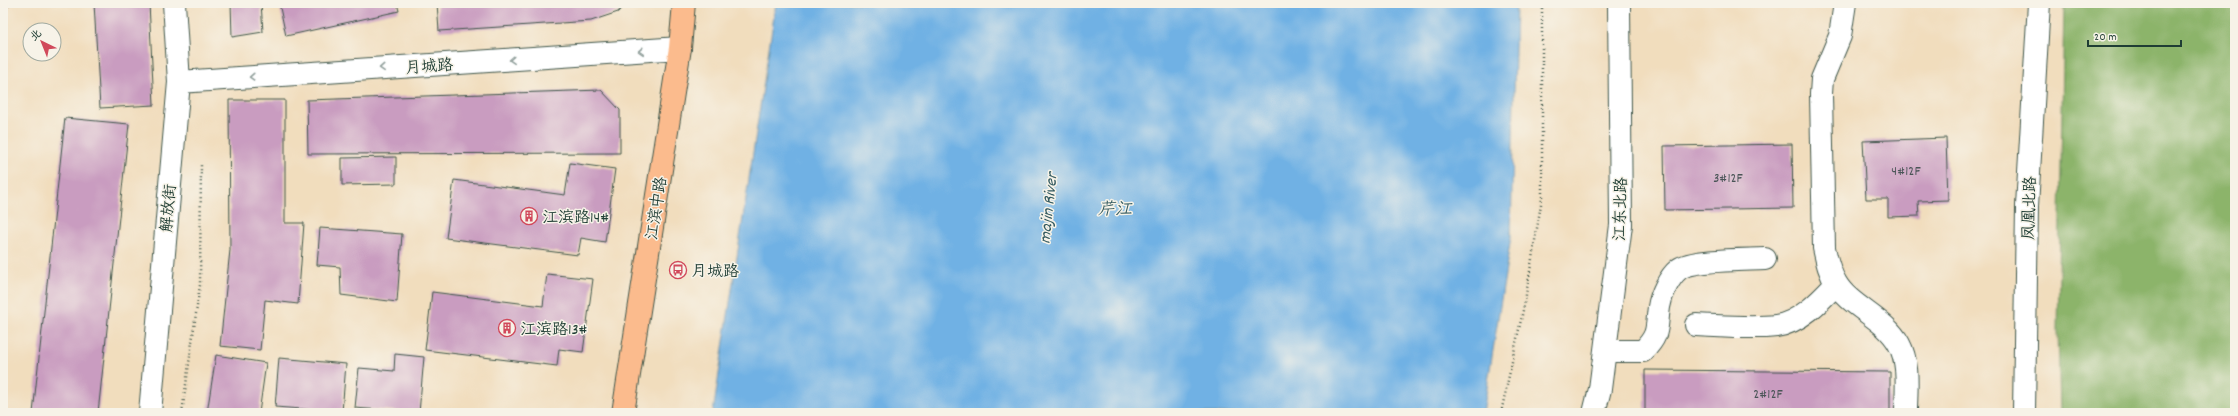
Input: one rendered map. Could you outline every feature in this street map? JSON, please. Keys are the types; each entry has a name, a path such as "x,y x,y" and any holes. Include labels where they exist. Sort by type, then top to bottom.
{"main road":[{"name":"江滨中路","path":"623,413 680,48 684,3"}],"street":[{"name":"解放街","path":"150,413 179,82 174,3"},
{"name":"江东北路","path":"1594,413 1600,389 1621,226 1619,3"},
{"path":"1845,3 1840,36 1822,79 1824,248 1827,265 1836,284 1888,329 1899,344 1906,365 1906,413"},
{"name":"凤凰北路","path":"2024,413 2028,206 2040,3"},
{"name":"月城路","path":"179,82 680,48"},
{"path":"1605,351 1643,351 1652,342 1658,330 1659,305 1668,281 1680,268 1703,262 1765,259"},
{"path":"1696,325 1778,326 1797,318 1813,307 1836,284"}],"path":[{"path":"3,12 11,3"},
{"path":"1501,413 1525,301 1542,198 1542,3"},
{"path":"182,413 200,285 201,160"}],"green space":[{"path":"2064,3 2235,3 2235,413 2060,413 2058,330"}],"water":[{"name":"芹江","path":"776,3 1516,3 1511,237 1483,413 713,413"}],"building":[{"path":"94,3 149,3 154,105 100,108"},
{"path":"231,3 261,3 263,32 232,37"},
{"path":"279,3 397,3 399,11 286,36"},
{"path":"437,3 626,3 618,12 591,21 439,31"},
{"path":"601,90 620,110 620,153 308,154 307,100"},
{"path":"229,100 285,100 285,223 304,223 298,304 265,300 260,350 220,346 230,250"},
{"path":"65,118 129,124 98,413 33,413"},
{"path":"1946,138 1948,200 1918,201 1919,216 1888,217 1888,199 1866,199 1863,141"},
{"path":"1792,144 1793,208 1665,210 1664,146"},
{"path":"396,157 396,184 342,185 342,158"},
{"name":"江滨路14#","path":"570,163 615,169 605,242 581,238 578,255 446,238 454,180 565,195"},
{"path":"320,228 402,234 397,302 341,295 340,267 317,265"},
{"name":"江滨路13#","path":"547,274 593,279 583,352 559,349 557,366 425,350 432,292 543,306"},
{"path":"395,354 424,357 419,413 355,408 359,368 394,371"},
{"path":"216,355 266,363 259,413 207,413"},
{"path":"279,358 346,364 342,412 275,407"},
{"path":"1645,370 1890,372 1890,413 1645,413"}],"place":[{"name":"江滨路14#","path":"529,216"},
{"name":"月城路","path":"678,270"},
{"name":"江滨路13#","path":"507,328"}],"water label":[{"name":"majin River","path":"1047,208"}]}
